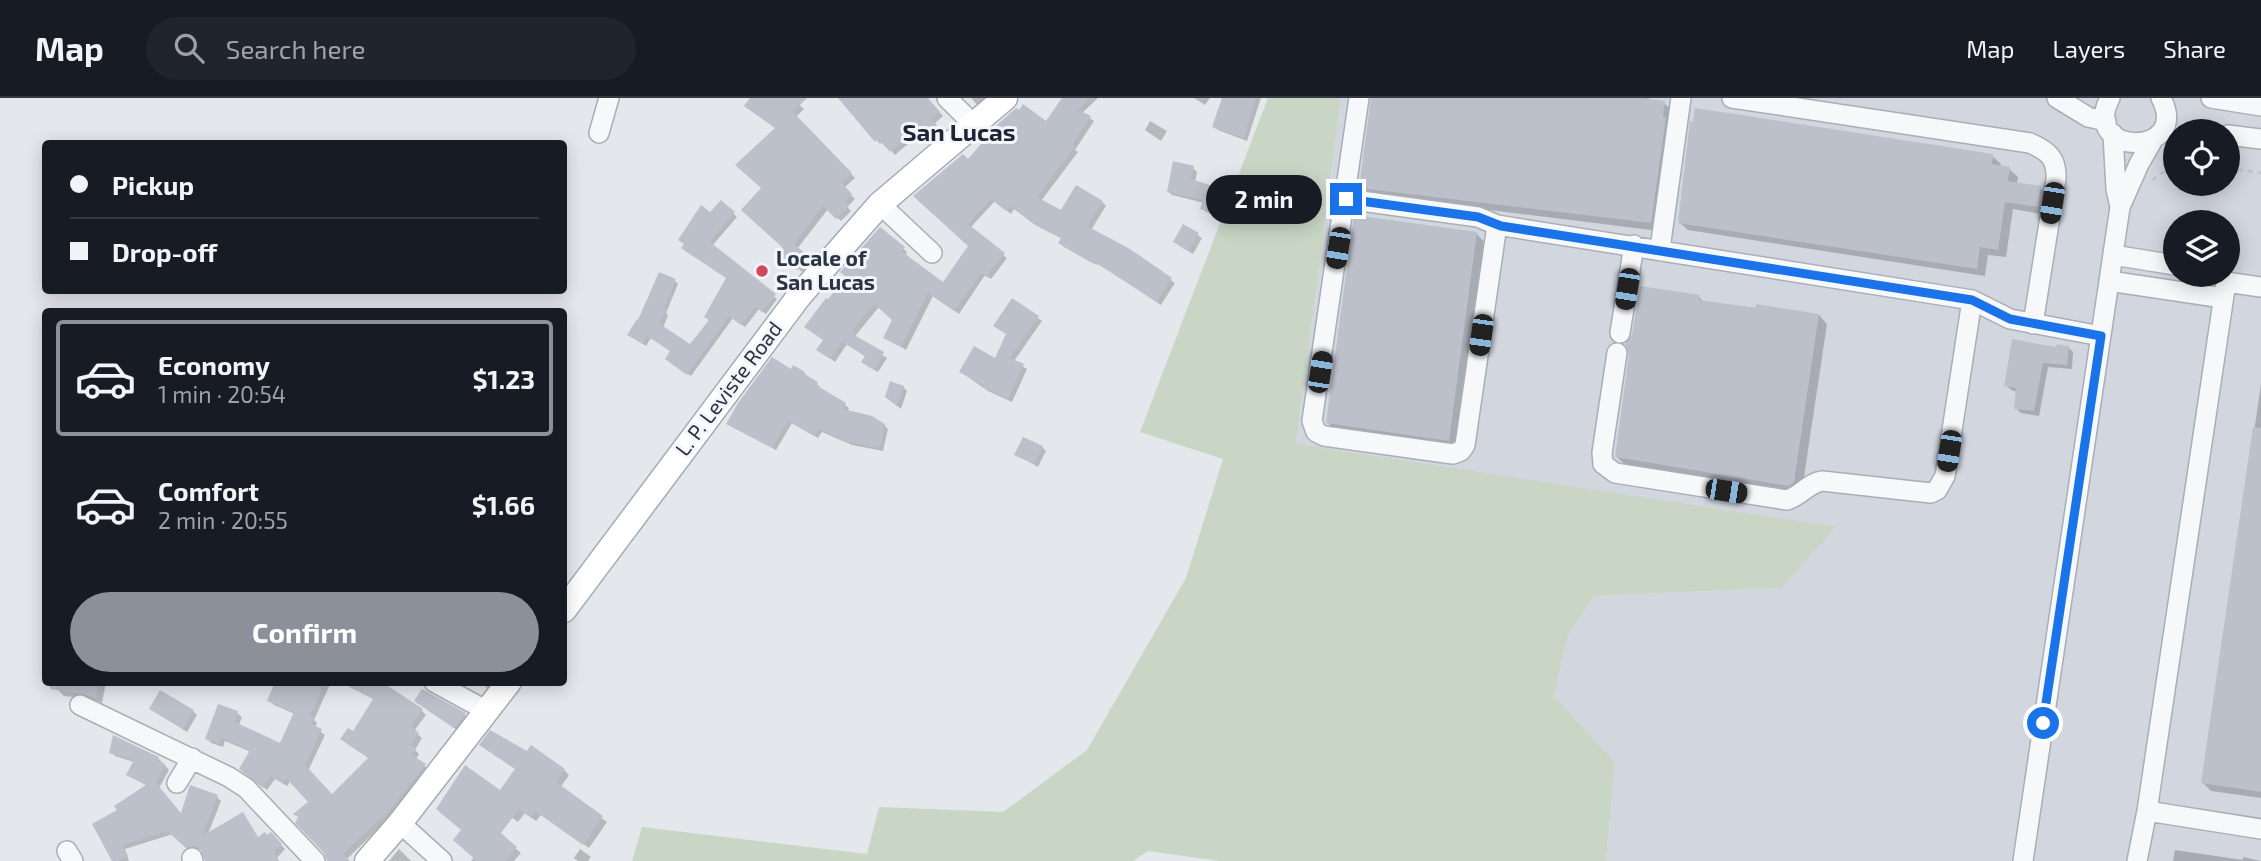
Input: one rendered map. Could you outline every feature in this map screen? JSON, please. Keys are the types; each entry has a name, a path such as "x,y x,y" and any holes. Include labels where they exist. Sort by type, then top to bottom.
{"main road":[{"name":"L. P. Leviste Road","path":"567,606 800,295 880,204 1005,98"},
{"path":"367,861 400,823 506,686"}],"street":[{"path":"599,133 609,98"},
{"path":"947,98 974,124"},
{"path":"1359,98 1312,421 1316,432 1324,436 1453,454 1461,451 1465,444 1497,225"},
{"path":"1660,249 1681,98"},
{"path":"1732,98 1824,105 2030,144 2043,149 2052,156 2056,179 2033,324"},
{"path":"2057,98 2109,128 2122,141 2144,143 2163,134"},
{"path":"2110,98 2106,109 2120,207"},
{"path":"2161,98 2165,119"},
{"path":"2211,98 2261,106"},
{"path":"2023,861 2120,207 2139,164 2163,134"},
{"path":"2240,136 2261,139"},
{"path":"1346,199 1478,217 1497,225 1972,300 2010,319 2101,336"},
{"path":"880,204 932,253"},
{"path":"1620,332 1634,245"},
{"path":"2113,255 2163,263"},
{"path":"2109,281 2163,283"},
{"path":"2240,286 2261,287"},
{"path":"2137,861 2147,811 2220,287"},
{"path":"1617,353 1602,453 1603,464 1615,473 1787,500 1800,495 1813,483 1822,481 1931,493 1937,490 1945,476 1972,300"},
{"path":"440,686 487,711"},
{"path":"80,705 192,758 246,788 315,861"},
{"path":"177,783 192,758"},
{"path":"2147,811 2261,829"},
{"path":"400,823 442,861"}],"path":[{"path":"2240,170 2261,173"},
{"path":"2149,183 2163,173"}],"shaded area":[{"path":"1341,98 2261,98 2261,861 1606,861 1615,762 1554,696 1568,635 1594,596 1781,588 1296,444"}],"green space":[{"path":"1268,98 1341,98 1296,444 1836,527 1781,588 1594,596 1568,635 1554,696 1615,762 1606,861 1219,861 1148,851 1133,861 632,861 642,827 867,854 879,807 1003,812 1087,750 1186,578 1223,459 1140,432"}],"building":[{"path":"750,98 807,98 793,112 852,173 842,183 852,194 845,202 849,206 836,219 823,206 794,244 808,256 797,270 777,252 782,247 741,210 761,188 735,165 775,128 744,106"},
{"path":"838,98 928,98 940,112 931,119 937,125 925,136 918,128 890,152 878,139 875,142"},
{"path":"1062,98 1090,98 1078,110 1091,116 1072,145 1075,147 1037,197 1061,210 1076,185 1103,201 1087,226 1130,249 1172,278 1157,302 1093,261 1092,263 1058,243 1061,238 1035,225 1010,206 1006,211 991,199 968,224 1005,253 986,277 981,273 954,311 928,293 901,347 883,338 892,320 874,304 853,330 854,335 884,352 874,370 861,362 865,356 842,342 830,359 816,350 823,340 804,327 846,277 840,272 880,227 905,247 901,251 943,282 968,246 913,196 963,154 968,159 1016,108 1019,110 1023,104 1046,121"},
{"path":"1222,98 1256,98 1244,138 1212,127"},
{"path":"1371,98 1641,98 1665,101 1663,117 1666,117 1651,223 1359,188"},
{"path":"1695,108 1993,154 1992,164 2010,167 2008,181 2041,186 2038,207 2005,202 1998,250 1980,247 1977,269 1678,223 1690,121 1693,122"},
{"path":"1173,161 1194,166 1191,179 1229,191 1222,216 1200,209 1203,200 1167,192"},
{"path":"721,200 735,212 710,242 776,294 762,312 755,307 741,325 729,316 687,375 665,359 670,351 647,336 643,344 627,335 638,320 659,272 676,279 660,324 690,344 709,320 704,317 726,278 681,248 684,244 678,240 701,205 710,212"},
{"path":"1354,215 1477,232 1449,441 1326,423"},
{"path":"1183,224 1199,233 1189,251 1173,242"},
{"path":"1640,286 1700,295 1699,300 1756,308 1756,304 1819,314 1794,482 1789,486 1615,457 1629,355 1625,344 1632,335"},
{"path":"1012,298 1039,316 1010,358 1024,364 1008,399 959,372 974,346 995,358 1006,334 993,326"},
{"path":"2012,339 2056,347 2057,344 2069,346 2067,365 2043,363 2034,411 2014,409 2016,388 2004,386"},
{"path":"772,357 791,369 793,365 805,372 804,374 818,382 816,385 846,403 843,409 872,416 885,424 880,448 847,442 819,429 814,436 788,421 772,448 726,424"},
{"path":"890,381 904,386 897,406 885,397"},
{"path":"2253,427 2261,428 2261,792 2201,783"},
{"path":"1023,437 1043,446 1034,464 1014,455"},
{"path":"50,686 98,686 96,698 50,689"},
{"path":"273,686 323,686 310,716 314,718 311,724 322,729 305,765 332,794 368,758 340,739 348,728 353,731 373,699 348,686 388,686 423,709 411,726 419,733 411,745 416,748 412,755 426,764 383,819 343,854 350,861 327,861 324,853 295,823 298,817 293,814 308,802 286,778 283,783 270,776 263,788 239,769 250,750 221,738 219,744 205,739 218,704 238,711 235,722 280,743 294,712 267,701"},
{"path":"422,689 466,713 454,728 414,701"},
{"path":"160,690 194,710 183,729 149,709"},
{"path":"490,730 527,751 531,745 565,769 556,782 603,816 583,845 535,811 531,818 519,809 501,833 517,847 505,861 477,861 453,840 461,830 436,809 465,765 500,790 515,769 479,745"},
{"path":"113,735 159,757 157,760 165,764 156,783 181,813 190,785 218,795 202,836 243,812 258,837 265,832 267,835 271,832 282,844 274,852 279,861 205,861 200,848 186,848 167,831 122,845 128,856 112,861 92,824 117,810 114,806 146,785 126,775 134,760 109,753"}],"place":[{"name":"Locale of San Lucas","path":"762,271"}],"district":[{"name":"San Lucas","path":"959,133"}],"route":[{"path":"1346,199 1478,217 1501,226 1972,300 2017,321 2101,336 2043,723"}]}
